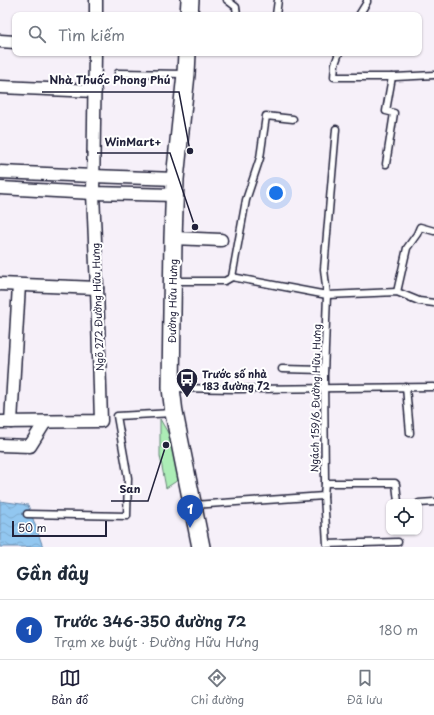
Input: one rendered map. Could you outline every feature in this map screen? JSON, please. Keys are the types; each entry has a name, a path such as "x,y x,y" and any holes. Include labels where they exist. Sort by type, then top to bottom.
{"main road":[{"path":"189,12 190,0"},
{"name":"Đường Hữu Hưng","path":"187,56 175,187 171,388 174,413 201,547"}],"street":[{"path":"96,0 96,12"},
{"path":"0,41 12,42"},
{"name":"Ngõ 272 Đường Hữu Hưng","path":"45,422 101,421 93,193 95,56"},
{"path":"0,87 95,91"},
{"path":"0,172 93,176 175,187"},
{"path":"0,188 93,193 175,187"},
{"path":"173,238 221,240"},
{"path":"0,284 97,288"},
{"path":"19,285 5,422 45,422"},
{"path":"0,445 30,446 45,422"}],"lane":[{"path":"227,0 236,7 237,12"},
{"path":"276,12 278,0"},
{"path":"361,12 367,0"},
{"path":"338,56 334,64 334,77 434,75"},
{"path":"118,73 186,74"},
{"path":"386,164 394,113 386,111 392,77"},
{"path":"232,277 246,200 260,158 266,116 293,119"},
{"name":"Ngách 159/6 Đường Hữu Hưng","path":"336,129 324,269 327,295 323,388 325,483 395,483 398,499"},
{"path":"397,292 407,248 417,234 419,228 434,231"},
{"path":"172,281 225,281 232,277 327,295 397,292 419,301 434,302"},
{"path":"282,369 324,370"},
{"path":"406,387 410,433"},
{"path":"171,388 237,389 434,387"},
{"path":"27,514 127,516 128,478 117,416 174,413"},
{"path":"325,483 324,496 327,544 398,542"},
{"path":"192,505 324,496"},
{"path":"422,503 434,502"}],"green space":[{"path":"160,419 168,433 184,476 166,488 160,456"}],"water":[{"path":"0,501 28,505 43,547 0,547"}],"place":[{"name":"Nhà Thuốc Phong Phú","path":"190,151"},
{"name":"WinMart+","path":"195,227"},
{"name":"Trước số nhà 183 đường 72","path":"187,398"},
{"name":"San","path":"166,445"},
{"name":"Trước 346-350 đường 72","path":"190,528"}]}
